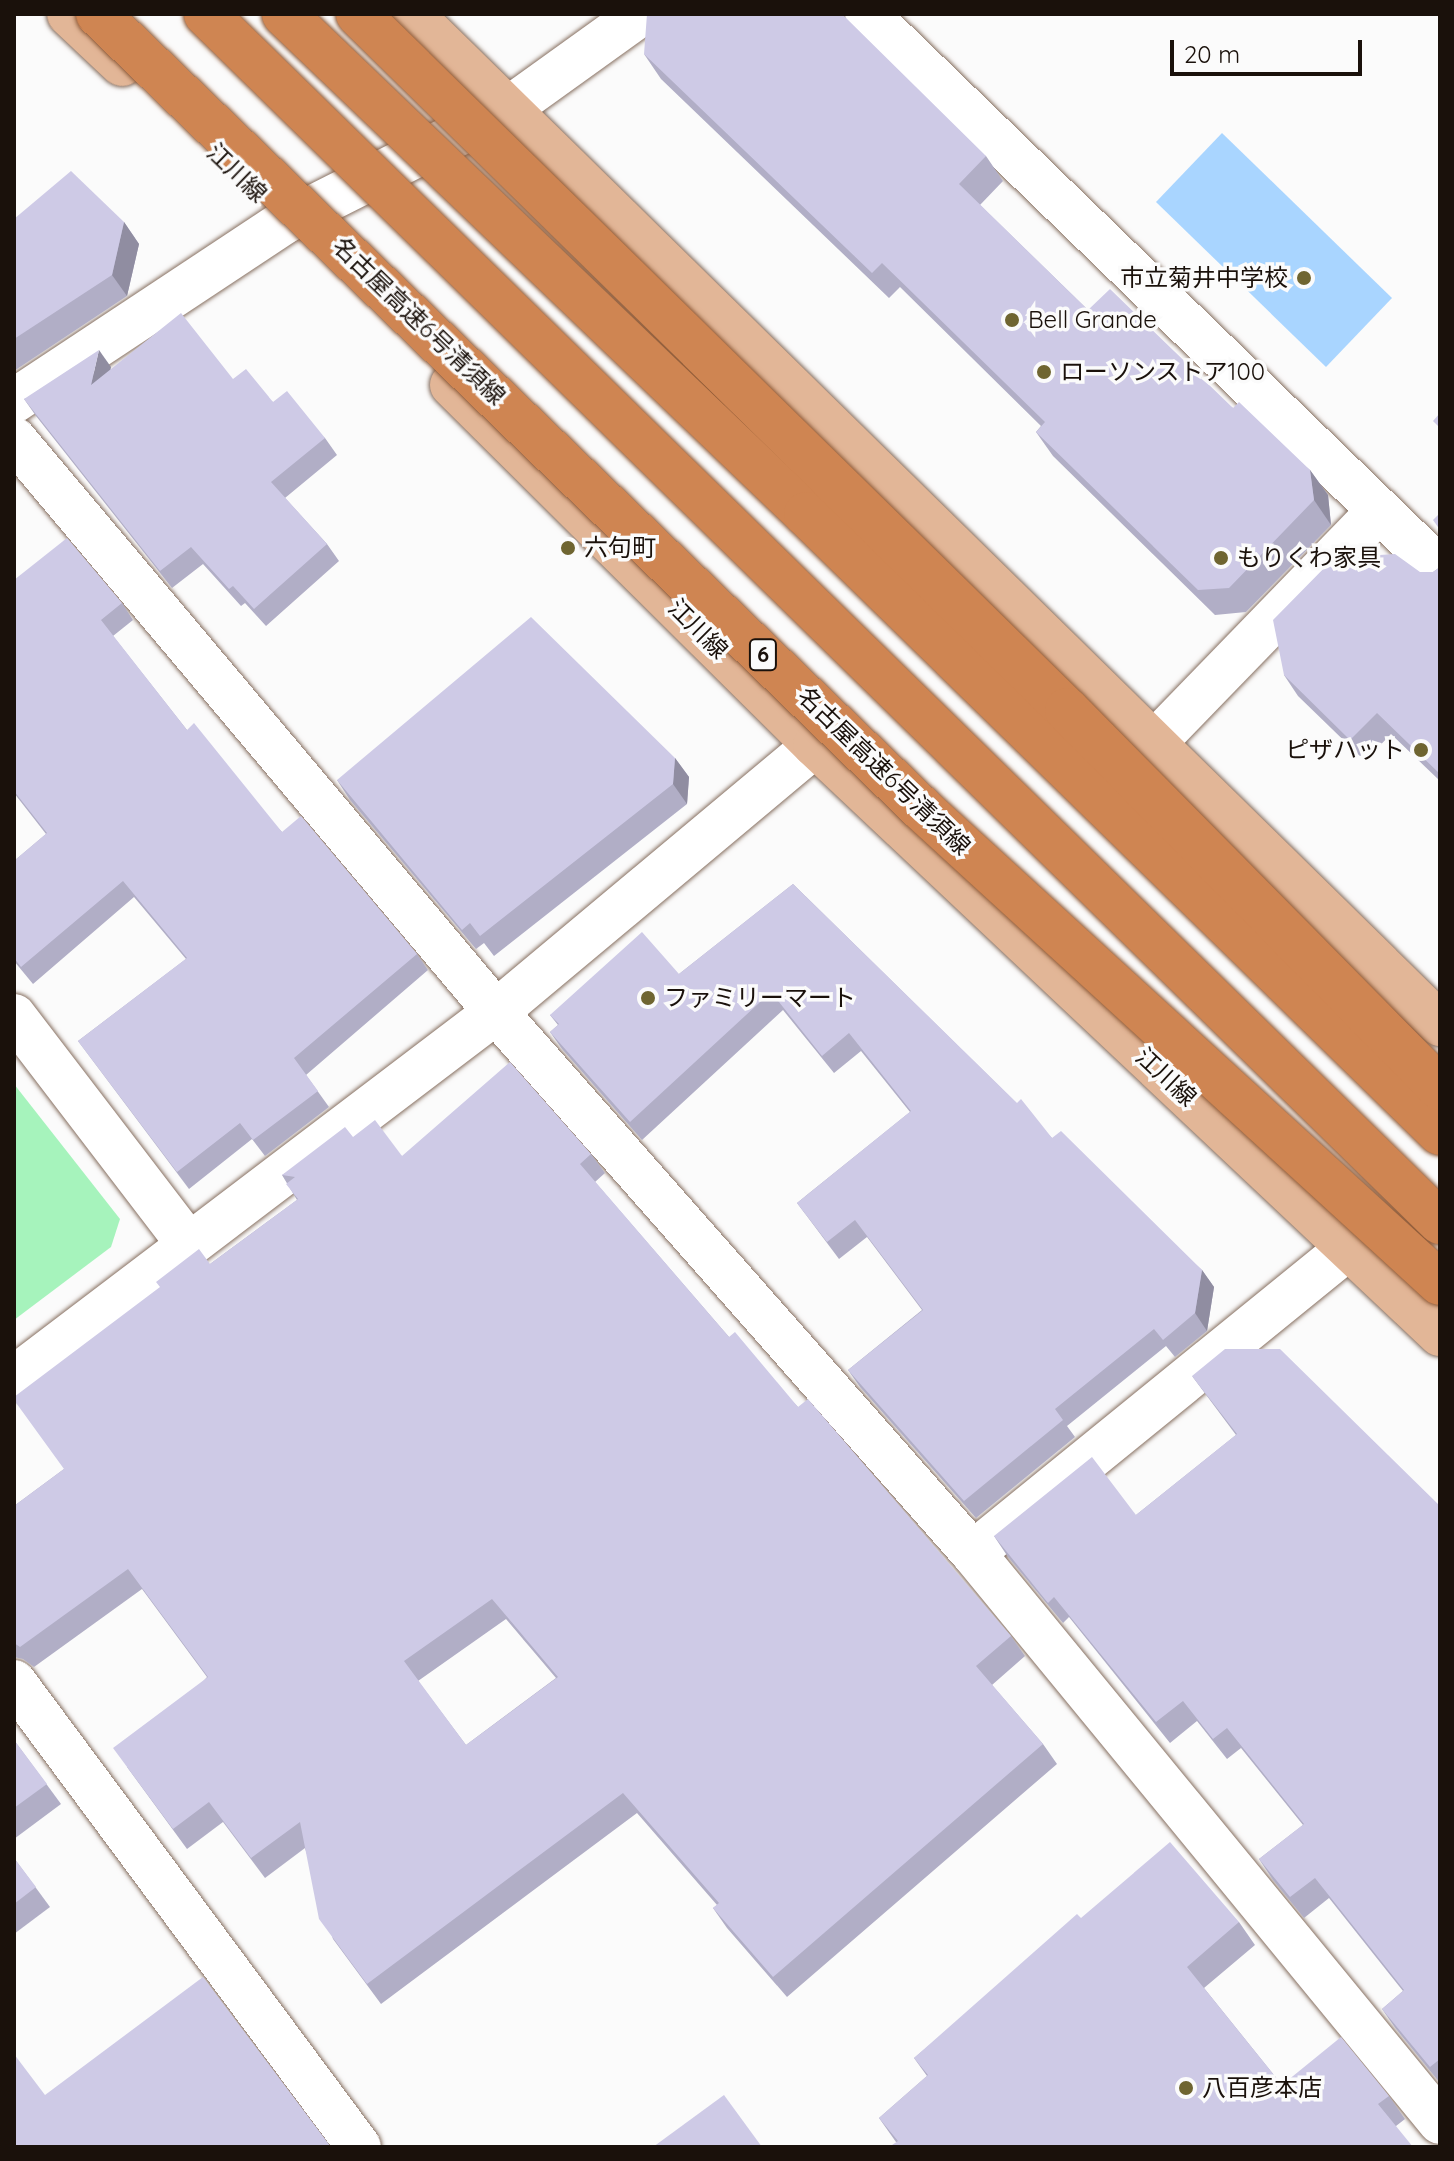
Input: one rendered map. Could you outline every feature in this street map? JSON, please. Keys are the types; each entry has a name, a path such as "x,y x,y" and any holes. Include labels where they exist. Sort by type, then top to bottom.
{"highway":[{"name":"名古屋高速6号清須線","path":"98,14 922,809 1440,1283"},
{"path":"206,14 1251,1033 1440,1222"},
{"path":"284,14 806,514 1440,1133"},
{"path":"358,14 1067,710 1440,1088"}],"main road":[{"name":"江川線","path":"69,14 286,221 815,745 1440,1334"},
{"path":"411,14 1440,1024"}],"street":[{"path":"14,401 286,221 508,109 640,14"},
{"path":"867,14 1440,569"},
{"path":"14,439 496,1012 973,1553 1440,2122"},
{"path":"1154,743 1379,511"},
{"path":"14,1378 496,1012 815,745"},
{"path":"14,1016 189,1245"},
{"path":"973,1553 1347,1249 1440,1212"},
{"path":"14,1682 359,2147"}],"green space":[{"path":"14,1084 120,1219 111,1247 14,1320"}],"water":[{"path":"1222,133 1392,298 1326,367 1156,202"}],"building":[{"path":"647,14 842,14 986,156 959,184 1088,310 1110,289 1233,408 1239,402 1310,470 1314,500 1229,588 1198,590 1036,432 1045,422 882,263 872,273 644,54"},
{"path":"71,171 124,222 112,275 14,339 14,219"},
{"path":"181,313 233,379 246,369 273,402 287,391 325,438 271,482 327,544 254,609 233,586 229,589 191,547 160,571 24,399 99,350 91,385"},
{"path":"1440,413 1440,428 1433,421"},
{"path":"1440,513 1440,530 1433,520"},
{"path":"67,538 122,603 101,620 187,730 194,723 282,832 301,816 417,954 294,1058 318,1091 253,1140 240,1123 177,1172 78,1041 187,958 123,881 21,967 14,958 14,861 47,833 14,791 14,580"},
{"path":"1395,554 1420,572 1433,572 1440,567 1440,774 1377,713 1350,740 1284,675 1273,620 1334,558"},
{"path":"531,617 675,758 673,784 480,936 470,923 462,930 337,780"},
{"path":"793,884 1017,1103 1021,1099 1052,1138 1061,1131 1202,1270 1195,1313 1163,1340 1154,1329 1055,1409 1063,1420 964,1501 848,1370 923,1310 855,1220 827,1242 797,1203 911,1111 849,1033 822,1056 771,992 630,1122 550,1032 559,1024 550,1015 642,932 679,974"},
{"path":"510,1062 591,1154 580,1164 729,1337 735,1332 798,1407 808,1399 1011,1636 976,1666 1043,1744 773,1977 713,1908 719,1903 623,1793 367,1984 319,1919 300,1822 251,1858 209,1802 173,1829 113,1748 208,1677 128,1569 20,1647 14,1643 14,1506 64,1469 14,1397 160,1287 156,1282 199,1249 210,1264 298,1199 286,1184 295,1177 282,1175 345,1127 353,1137 375,1120 402,1156","holes":["492,1599 558,1677 466,1745 404,1661"]},
{"path":"1225,1349 1280,1349 1440,1506 1440,2059 1430,2067 1382,2009 1404,1990 1315,1878 1290,1897 1259,1859 1304,1824 1227,1728 1213,1739 1183,1701 1156,1722 1054,1597 1048,1603 994,1536 1092,1457 1136,1515 1237,1434 1192,1376"},
{"path":"14,1740 47,1784 14,1808"},
{"path":"1170,1842 1239,1922 1187,1967 1282,2085 1341,2037 1389,2096 1378,2104 1413,2147 889,2147 898,2141 879,2118 928,2075 914,2058 1077,1914 1081,1918"},
{"path":"14,1858 36,1887 14,1904"},
{"path":"203,1977 331,2147 14,2147 14,2054 45,2095"},
{"path":"724,2095 762,2147 653,2147"}],"place":[{"name":"市立菊井中学校","path":"1304,278"},
{"name":"Bell Grande","path":"1012,320"},
{"name":"ローソンストア100","path":"1044,372"},
{"name":"六句町","path":"568,548"},
{"name":"もりくわ家具","path":"1221,558"},
{"name":"ピザハット","path":"1421,750"},
{"name":"ファミリーマート","path":"648,998"},
{"name":"八百彦本店","path":"1186,2088"}]}
